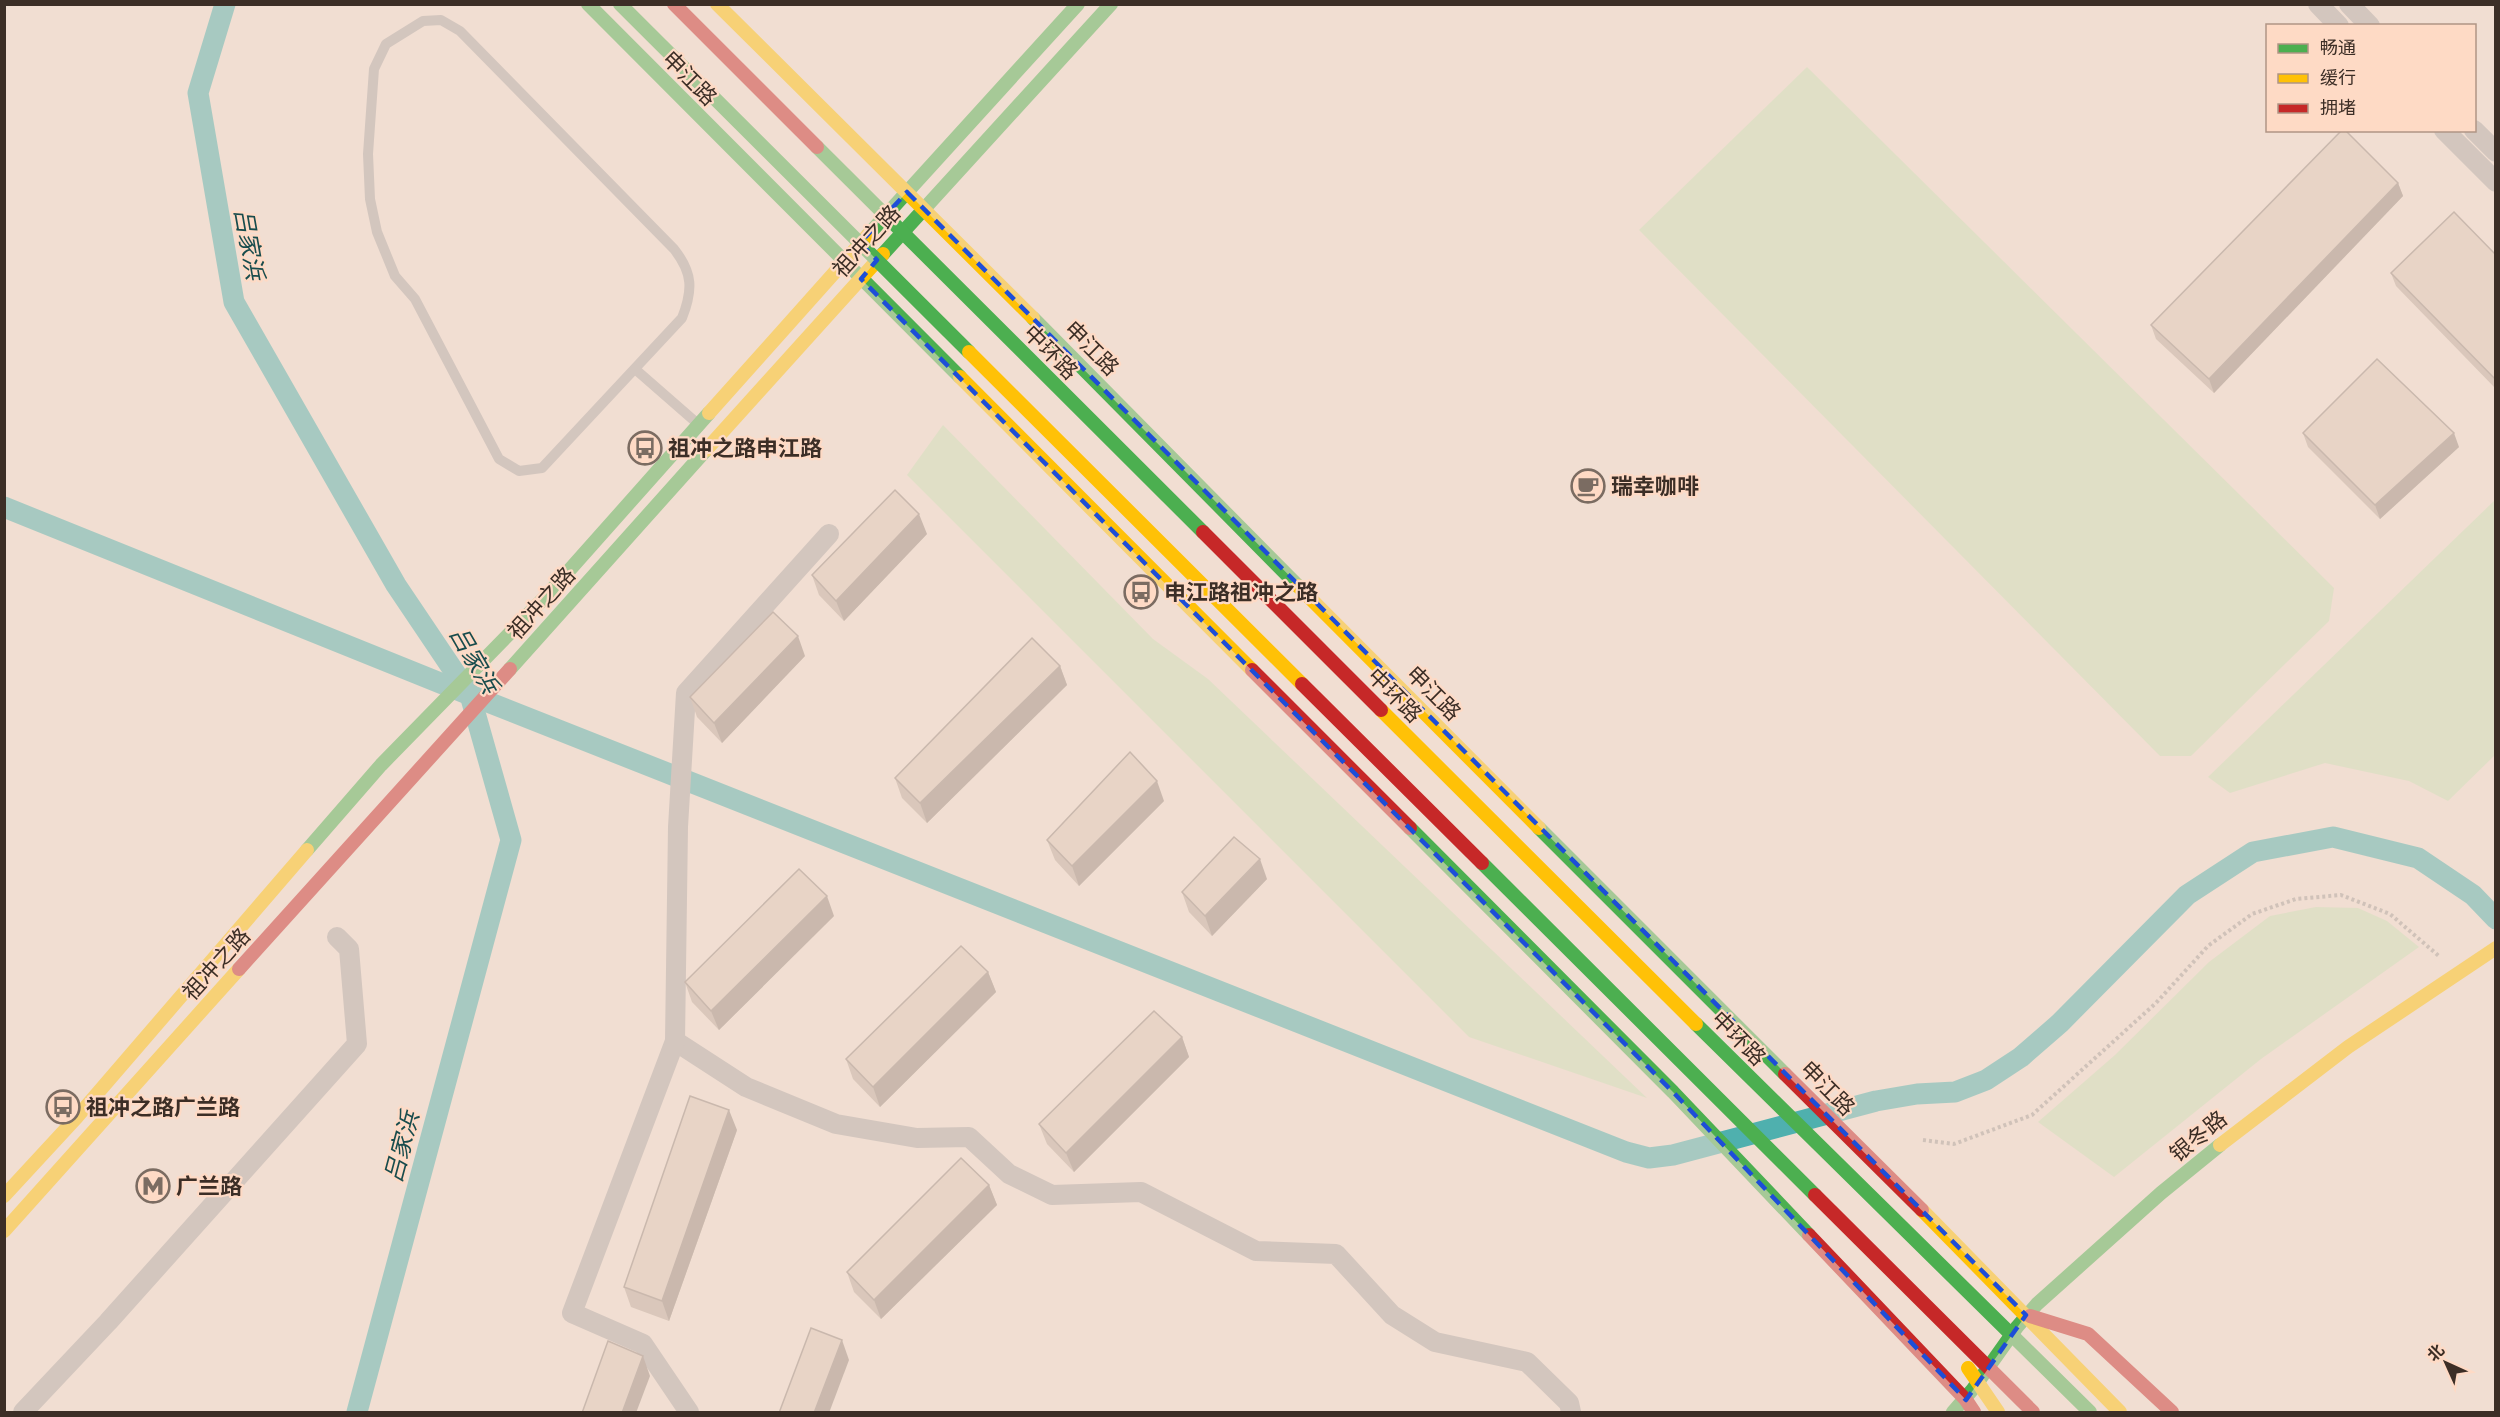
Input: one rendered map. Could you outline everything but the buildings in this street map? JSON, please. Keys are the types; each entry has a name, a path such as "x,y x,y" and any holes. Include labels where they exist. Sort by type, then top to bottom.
{"main road":[{"name":"申江路","path":"588,4 1673,1092 1966,1400 1974,1413"},
{"path":"620,4 2033,1413"},
{"name":"中环路","path":"674,4 1650,979 2090,1413"},
{"name":"申江路","path":"717,4 2026,1315 2120,1413"},
{"name":"祖冲之路","path":"4,1196 84,1108 381,765 549,593 844,261 1078,4"},
{"name":"祖冲之路","path":"4,1231 923,208 1111,4"},
{"name":"银冬路","path":"1953,1413 1966,1400 2026,1315 2161,1192 2212,1150 2347,1049 2496,948"},
{"path":"1929,1310 1998,1413"},
{"path":"2026,1315 2088,1334 2172,1413"},
{"path":"1966,1400 1982,1413"}],"street":[{"path":"2318,4 2337,24"},
{"path":"2349,4 2368,24"},
{"path":"2446,132 2496,182"},
{"path":"2476,132 2496,152"},
{"path":"689,1413 643,1344 572,1314 675,1041 678,827 686,693 829,534"},
{"path":"23,1413 108,1322 357,1044 349,949 337,937"},
{"path":"675,1041 746,1087 836,1124 917,1138 969,1137 1009,1174 1052,1195 1141,1192 1256,1251 1336,1254 1392,1315 1435,1342 1527,1362 1569,1403 1571,1413"}],"lane":[{"path":"441,20 460,31 682,259 690,282 689,299 682,318 635,369 542,468 519,471 499,459 415,299 395,276 377,232 370,199 368,154 374,69 386,44 423,21 441,20"},
{"path":"635,369 699,425"}],"path":[{"path":"1923,1140 1954,1144 2032,1115 2156,1003 2208,946 2252,914 2296,899 2341,895 2390,914 2427,944"}],"highlighted area":[{"path":"907,192 2026,1315 1966,1400 1673,1092 861,279 877,260 860,243"}],"green space":[{"path":"1807,67 2334,588 2329,621 2191,756 2160,756 1639,230"},
{"path":"943,425 1153,639 1208,679 1647,1098 1469,1037 907,475"},
{"path":"2495,500 2495,755 2448,801 2409,781 2325,763 2230,793 2208,777"},
{"path":"2316,907 2358,908 2387,921 2419,947 2261,1059 2114,1177 2038,1122 2115,1055 2209,962 2270,916"}],"waterway":[{"name":"吕家浜","path":"225,4 198,93 234,302 396,585 470,695 511,840 357,1412"},
{"path":"4,507 470,695 1626,1152 1649,1158 1673,1155 1876,1101 1917,1094 1955,1092 1986,1080 2021,1057 2060,1023 2187,895 2253,852 2333,837 2418,858 2473,895 2496,919"}],"traffic: fast":[{"path":"588,4 960,377"},
{"path":"620,4 969,352"},
{"path":"868,235 1078,4"},
{"path":"883,254 1111,4"},
{"path":"817,147 1203,532"},
{"path":"1033,318 1298,586"},
{"path":"307,850 381,765 549,593 709,413"},
{"path":"510,669 706,450"},
{"path":"1410,828 1673,1092 1809,1235"},
{"path":"1539,828 1785,1074"},
{"path":"1482,863 1815,1195"},
{"path":"1696,1024 2090,1412"},
{"path":"1953,1412 2037,1304 2161,1193 2220,1145"}],"traffic: slow":[{"path":"717,4 1033,318"},
{"path":"709,413 868,235"},
{"path":"706,450 883,254"},
{"path":"969,352 1302,684"},
{"path":"960,377 1252,670"},
{"path":"1298,586 1539,828"},
{"path":"1381,710 1696,1024"},
{"path":"4,1196 77,1117 307,850"},
{"path":"2220,1145 2348,1047 2496,948"},
{"path":"4,1231 239,969"},
{"path":"1922,1210 2120,1412"},
{"path":"1968,1368 1998,1412"}],"traffic: jam":[{"path":"674,4 817,147"},
{"path":"1203,532 1381,710"},
{"path":"239,969 510,669"},
{"path":"1252,670 1410,828"},
{"path":"1302,684 1482,863"},
{"path":"1785,1074 1922,1210"},
{"path":"1815,1195 2033,1412"},
{"path":"1809,1235 1966,1400 1974,1412"},
{"path":"2030,1316 2088,1334 2172,1412"}],"place":[{"name":"祖冲之路申江路","path":"645,448"},
{"name":"瑞幸咖啡","path":"1588,486"},
{"name":"申江路祖冲之路","path":"1141,592"},
{"name":"祖冲之路广兰路","path":"63,1107"},
{"name":"广兰路","path":"153,1186"}]}
